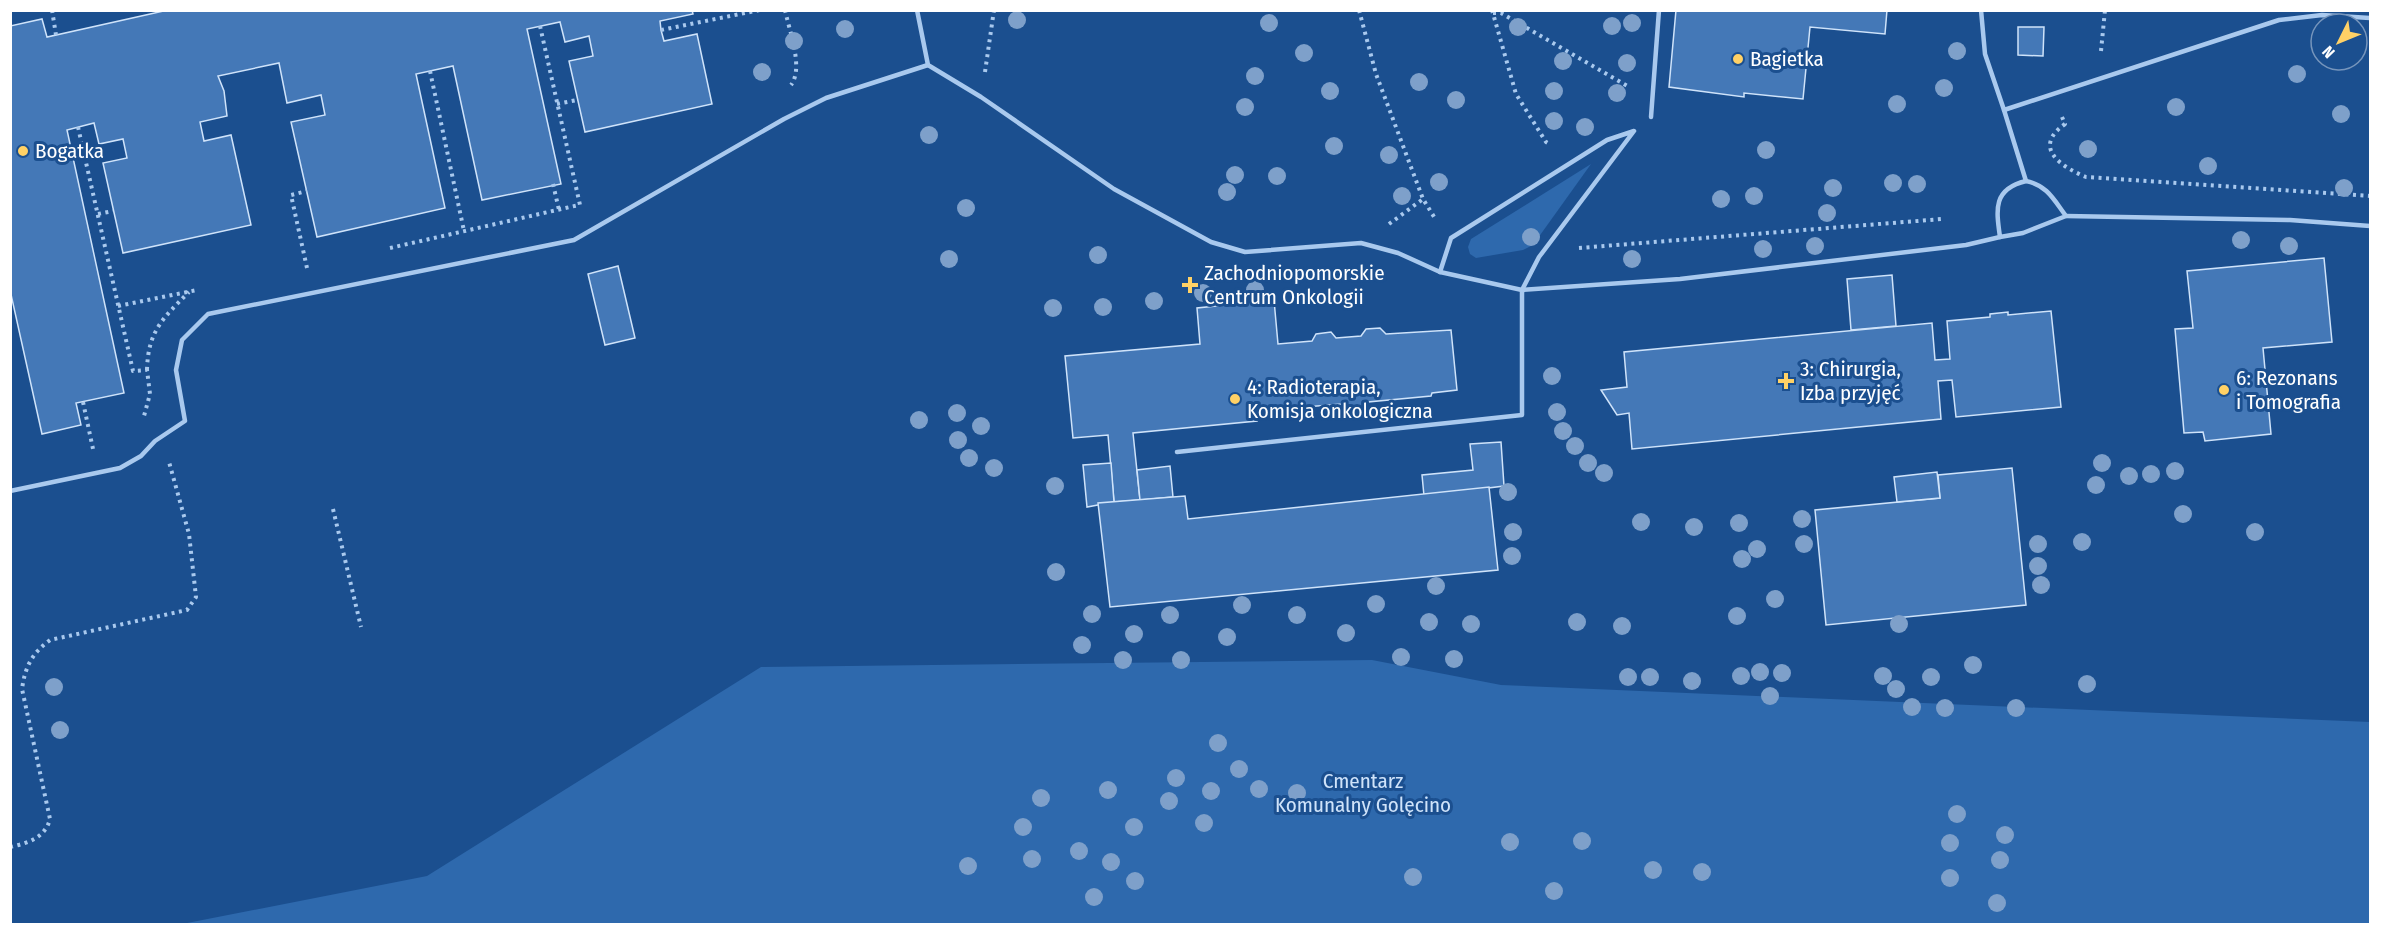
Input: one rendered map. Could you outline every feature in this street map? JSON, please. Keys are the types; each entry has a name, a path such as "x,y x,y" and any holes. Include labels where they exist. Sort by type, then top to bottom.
{"lane":[{"path":"917,10 928,65 981,97 1113,189 1211,242 1245,252 1361,243 1398,253 1440,272 1522,290 1680,279 1966,245 2023,233 2066,216 2290,220 2370,226"},
{"path":"1651,117 1659,10"},
{"path":"1981,10 1985,54 2026,182"},
{"path":"2004,110 2279,20 2322,15 2370,18"},
{"path":"10,491 120,468 141,456 155,441 185,421 176,370 182,340 208,314 574,240 784,119 826,98 928,65"},
{"path":"1178,452 1522,415 1522,290 1539,257 1634,131 1607,140 1451,238 1440,272"},
{"path":"2000,237 1998,203 2004,192 2014,184 2037,183 2048,190 2066,216"}],"path":[{"path":"52,10 56,35"},
{"path":"661,30 760,10"},
{"path":"784,10 796,65 795,80 788,89"},
{"path":"981,97 994,10"},
{"path":"1359,10 1376,74 1423,199 1439,226 1451,238"},
{"path":"1501,13 1510,10"},
{"path":"2101,58 2105,10"},
{"path":"1554,147 1546,142 1521,104 1493,12 1501,13 1631,87 1652,95"},
{"path":"540,26 580,205"},
{"path":"430,71 464,231"},
{"path":"2054,94 2065,124 2057,129 2051,140 2051,152 2062,167 2086,177 2370,196"},
{"path":"557,104 577,100"},
{"path":"10,847 38,837 47,830 50,819 22,689 25,670 36,650 50,640 187,610 196,597 189,534 167,457 140,424 150,394 147,370 133,371 78,127"},
{"path":"553,184 559,210"},
{"path":"307,191 291,195 306,268 318,265"},
{"path":"1361,243 1423,199"},
{"path":"385,249 588,203"},
{"path":"98,214 113,211"},
{"path":"1549,244 1562,249 1950,219"},
{"path":"83,402 93,449"},
{"path":"333,509 361,627"}],"green space":[{"path":"1591,164 1533,245 1523,250 1476,258 1470,254 1468,247 1471,239"},
{"name":"Cmentarz Komunalny Golęcino","path":"1372,660 1501,685 2370,722 2370,924 182,924 427,876 761,667"}],"building":[{"path":"168,10 692,10 693,14 660,21 661,30 664,41 697,34 712,104 585,132 569,61 593,56 589,36 565,42 560,22 527,29 561,184 482,200 453,66 416,74 445,208 317,237 291,122 325,115 321,95 287,103 279,63 218,76 224,91 227,116 200,122 204,141 231,135 251,225 123,253 103,163 127,158 123,139 99,144 94,123 67,130 124,393 76,403 81,425 42,434 10,290 10,26 42,19 47,37"},
{"path":"1676,10 1887,10 1885,34 1810,27 1803,99 1744,93 1744,97 1669,87"},
{"path":"2018,27 2044,27 2043,56 2018,55"},
{"name":"6: Rezonans i Tomografia","path":"2324,258 2332,342 2263,348 2271,434 2205,441 2203,432 2184,433 2175,329 2193,328 2187,271"},
{"path":"618,266 635,338 605,345 588,274"},
{"path":"1892,275 1896,326 1851,330 1847,279"},
{"name":"4: Radioterapia, Komisja onkologiczna","path":"1274,300 1278,344 1312,341 1316,334 1331,332 1336,338 1361,336 1366,329 1380,328 1386,334 1451,330 1457,390 1432,393 1431,396 1368,402 1363,410 1349,411 1342,404 1256,411 1257,421 1133,433 1140,500 1114,502 1108,435 1073,438 1065,356 1200,344 1197,308"},
{"name":"3: Chirurgia, Izba przyjęć","path":"2051,311 2061,407 1956,417 1952,380 1938,381 1941,419 1632,449 1629,413 1617,415 1601,390 1627,387 1624,352 1932,323 1935,360 1950,359 1947,321 1990,317 1990,314 2008,312 2008,315"},
{"path":"1501,442 1504,486 1424,496 1422,475 1473,470 1470,444"},
{"path":"1111,463 1114,502 1087,507 1083,465"},
{"path":"1170,466 1173,497 1140,500 1137,470"},
{"path":"2012,468 2026,605 1826,625 1815,510 1940,498 1938,475"},
{"path":"1937,472 1940,498 1897,502 1894,477"},
{"path":"1489,487 1498,570 1110,607 1098,503 1185,496 1188,519"}],"place":[{"name":"Bagietka","path":"1738,59"},
{"name":"Bogatka","path":"23,151"},
{"name":"Zachodniopomorskie Centrum Onkologii","path":"1190,285"},
{"name":"3: Chirurgia, Izba przyjęć","path":"1786,381"},
{"name":"6: Rezonans i Tomografia","path":"2224,390"},
{"name":"4: Radioterapia, Komisja onkologiczna","path":"1235,399"}]}
